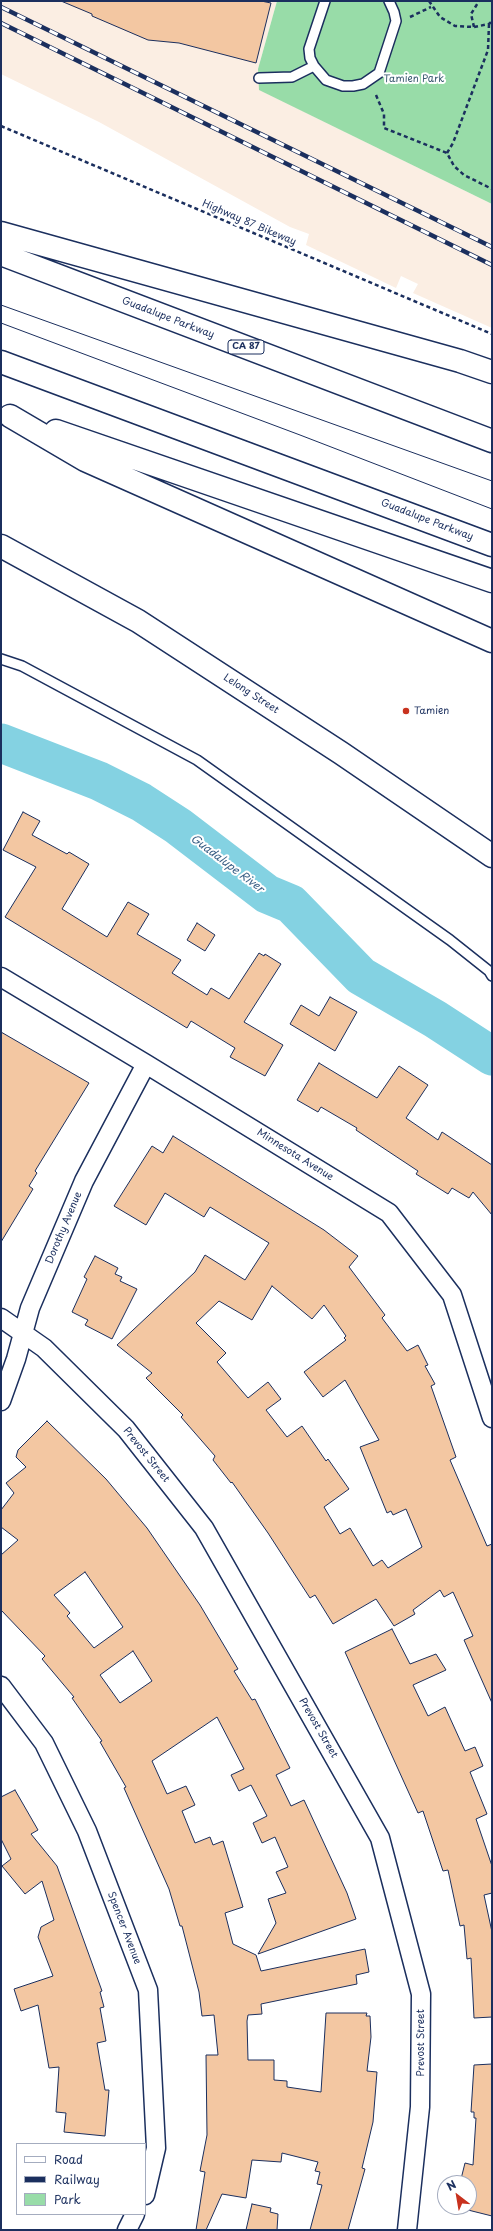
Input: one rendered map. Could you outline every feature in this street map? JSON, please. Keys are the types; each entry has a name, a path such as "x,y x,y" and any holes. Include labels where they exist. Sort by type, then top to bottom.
{"main road":[{"path":"1,233 453,359 492,372"},
{"name":"Guadalupe Parkway","path":"1,254 492,441"},
{"name":"Guadalupe Parkway","path":"1,362 492,544"},
{"path":"6,414 492,581"},
{"path":"6,414 85,460 492,641"},
{"name":"Lelong Street","path":"1,546 138,621 341,752 492,856"}],"street":[{"name":"Minnesota Avenue","path":"1,978 146,1064 389,1213 452,1295 492,1418"},
{"name":"Dorothy Avenue","path":"1,1401 30,1308 84,1181 146,1064"},
{"name":"Prevost Street","path":"1,1318 44,1348 126,1429 204,1528 380,1838 421,1994 420,2107 407,2230"},
{"name":"Spencer Avenue","path":"1,1686 44,1743 87,1831 148,1990 156,2148 146,2191"},
{"path":"127,2230 134,2215"}],"lane":[{"path":"325,1 309,49 314,66 326,80 343,86 363,84 378,73 396,21 389,1"},
{"path":"258,78 292,77 314,66"},
{"path":"1,659 22,666 197,760 450,940 492,976"}],"path":[{"path":"429,1 431,7 440,17 455,26 474,27 489,24 492,21"},
{"path":"474,27 471,14 479,1"},
{"path":"396,21 431,7"},
{"path":"447,153 453,143 488,50 489,24"},
{"path":"371,79 384,114 384,128 447,153 454,166 464,175 492,189"},
{"name":"Highway 87 Bikeway","path":"1,126 492,334"}],"shaded area":[{"path":"1,1 277,1 258,69 260,90 492,204 492,328 413,293 418,284 401,276 396,288 306,245 309,234 290,227 99,122 1,74"}],"green space":[{"name":"Tamien Park","path":"277,1 492,1 492,204 259,90 258,69"}],"building":[{"path":"61,1 261,1 271,3 256,63 179,43 148,40"},
{"path":"23,812 40,821 32,835 67,854 69,852 89,864 62,909 107,937 128,902 149,914 137,934 181,960 172,973 207,995 211,988 229,999 259,953 264,956 265,954 281,964 244,1022 283,1045 265,1076 230,1057 235,1048 191,1021 187,1028 5,917 36,867 3,850"},
{"path":"197,923 215,935 205,951 187,940"},
{"path":"330,997 357,1012 335,1051 290,1024 301,1005 319,1016"},
{"path":"1,1032 89,1083 35,1171 37,1173 29,1186 33,1189 1,1242"},
{"path":"319,1063 377,1098 399,1066 428,1085 406,1118 438,1140 442,1132 492,1165 492,1215 473,1192 469,1198 452,1188 448,1194 416,1174 418,1171 356,1130 357,1128 321,1107 318,1112 297,1100"},
{"path":"173,1136 324,1230 358,1256 349,1267 385,1315 382,1318 407,1351 418,1345 428,1365 425,1366 435,1384 431,1386 456,1457 450,1460 487,1546 492,1544 492,1703 464,1640 473,1636 453,1592 444,1597 440,1590 413,1610 415,1614 394,1626 376,1599 333,1624 315,1595 310,1598 268,1533 232,1482 231,1483 213,1460 215,1456 181,1417 183,1415 146,1378 152,1373 117,1345 195,1272 205,1255 245,1280 269,1243 210,1207 204,1217 165,1193 146,1225 114,1206 152,1146 163,1153","holes":["272,1286 312,1319 324,1305 346,1336 344,1338 346,1340 304,1372 323,1397 345,1380 379,1440 360,1447 387,1513 391,1511 393,1515 406,1509 422,1547 388,1568 382,1560 373,1566 350,1528 340,1534 324,1507 349,1489 328,1459 326,1461 302,1426 287,1437 266,1410 281,1399 268,1382 248,1398 217,1362 226,1353 196,1323 219,1301 252,1320"]},
{"path":"95,1256 118,1268 115,1274 122,1277 120,1281 137,1289 112,1339 85,1325 88,1320 72,1312 87,1279 84,1277"},
{"path":"47,1421 106,1479 147,1528 200,1605 238,1669 234,1671 252,1700 255,1699 290,1768 276,1775 291,1806 304,1800 347,1893 356,1919 258,1954 276,1923 268,1899 286,1893 276,1872 288,1867 275,1837 262,1843 253,1823 267,1816 251,1785 239,1791 231,1775 244,1769 217,1717 152,1761 167,1794 186,1786 195,1805 182,1811 195,1843 210,1837 213,1845 223,1841 243,1907 225,1913 233,1944 256,1955 261,1971 365,1949 369,1972 356,1975 357,1984 261,2004 262,2014 248,2015 247,2021 248,2060 274,2060 274,2080 287,2081 287,2087 321,2092 326,2013 367,2013 366,2016 370,2016 371,2037 367,2071 377,2072 373,2122 362,2168 365,2169 348,2230 310,2230 322,2185 317,2184 320,2172 315,2171 318,2162 282,2153 281,2162 252,2160 246,2198 222,2194 206,2230 196,2230 205,2172 200,2171 207,2135 206,2055 218,2055 214,2015 202,2016 199,1992 182,1926 180,1926 169,1889 124,1788 126,1787 100,1742 102,1741 72,1698 74,1697 42,1659 45,1656 1,1610 1,1555 18,1540 1,1527 1,1510 14,1493 6,1483 26,1467 16,1457 18,1450","holes":["85,1572 123,1627 94,1648 67,1616 70,1613 54,1595","133,1651 152,1681 120,1703 100,1675"]},
{"path":"392,1629 410,1664 436,1654 446,1670 413,1685 428,1716 445,1707 465,1751 475,1747 483,1766 470,1772 487,1814 476,1819 492,1866 492,1893 484,1895 492,1932 492,2017 474,2018 471,1958 467,1959 464,1925 460,1926 448,1870 443,1871 423,1811 418,1813 345,1652"},
{"path":"15,1790 38,1830 31,1834 57,1866 102,1991 100,1992 104,2007 100,2008 106,2041 97,2043 105,2090 109,2090 105,2136 64,2132 66,2113 56,2112 59,2067 49,2068 38,2005 21,2011 14,1989 53,1976 38,1937 41,1927 54,1920 42,1881 25,1894 2,1866 11,1859 1,1839 1,1797"},
{"path":"492,2064 492,2216 477,2212 477,2175 462,2175 465,2163 473,2165 476,2118 474,2118 474,2112 471,2112 474,2065"},
{"path":"252,2204 271,2208 270,2212 278,2214 277,2230 246,2230"}],"waterway":[{"name":"Guadalupe River","path":"1,743 99,781 141,802 178,826 267,894 291,904 361,976 435,1019 492,1056"}],"tram line":[{"path":"1,305 492,481"},
{"path":"1,323 492,509"}],"railway":[{"path":"1,7 492,247"},
{"path":"1,23 492,265"}],"place":[{"name":"Tamien","path":"406,711"}]}
